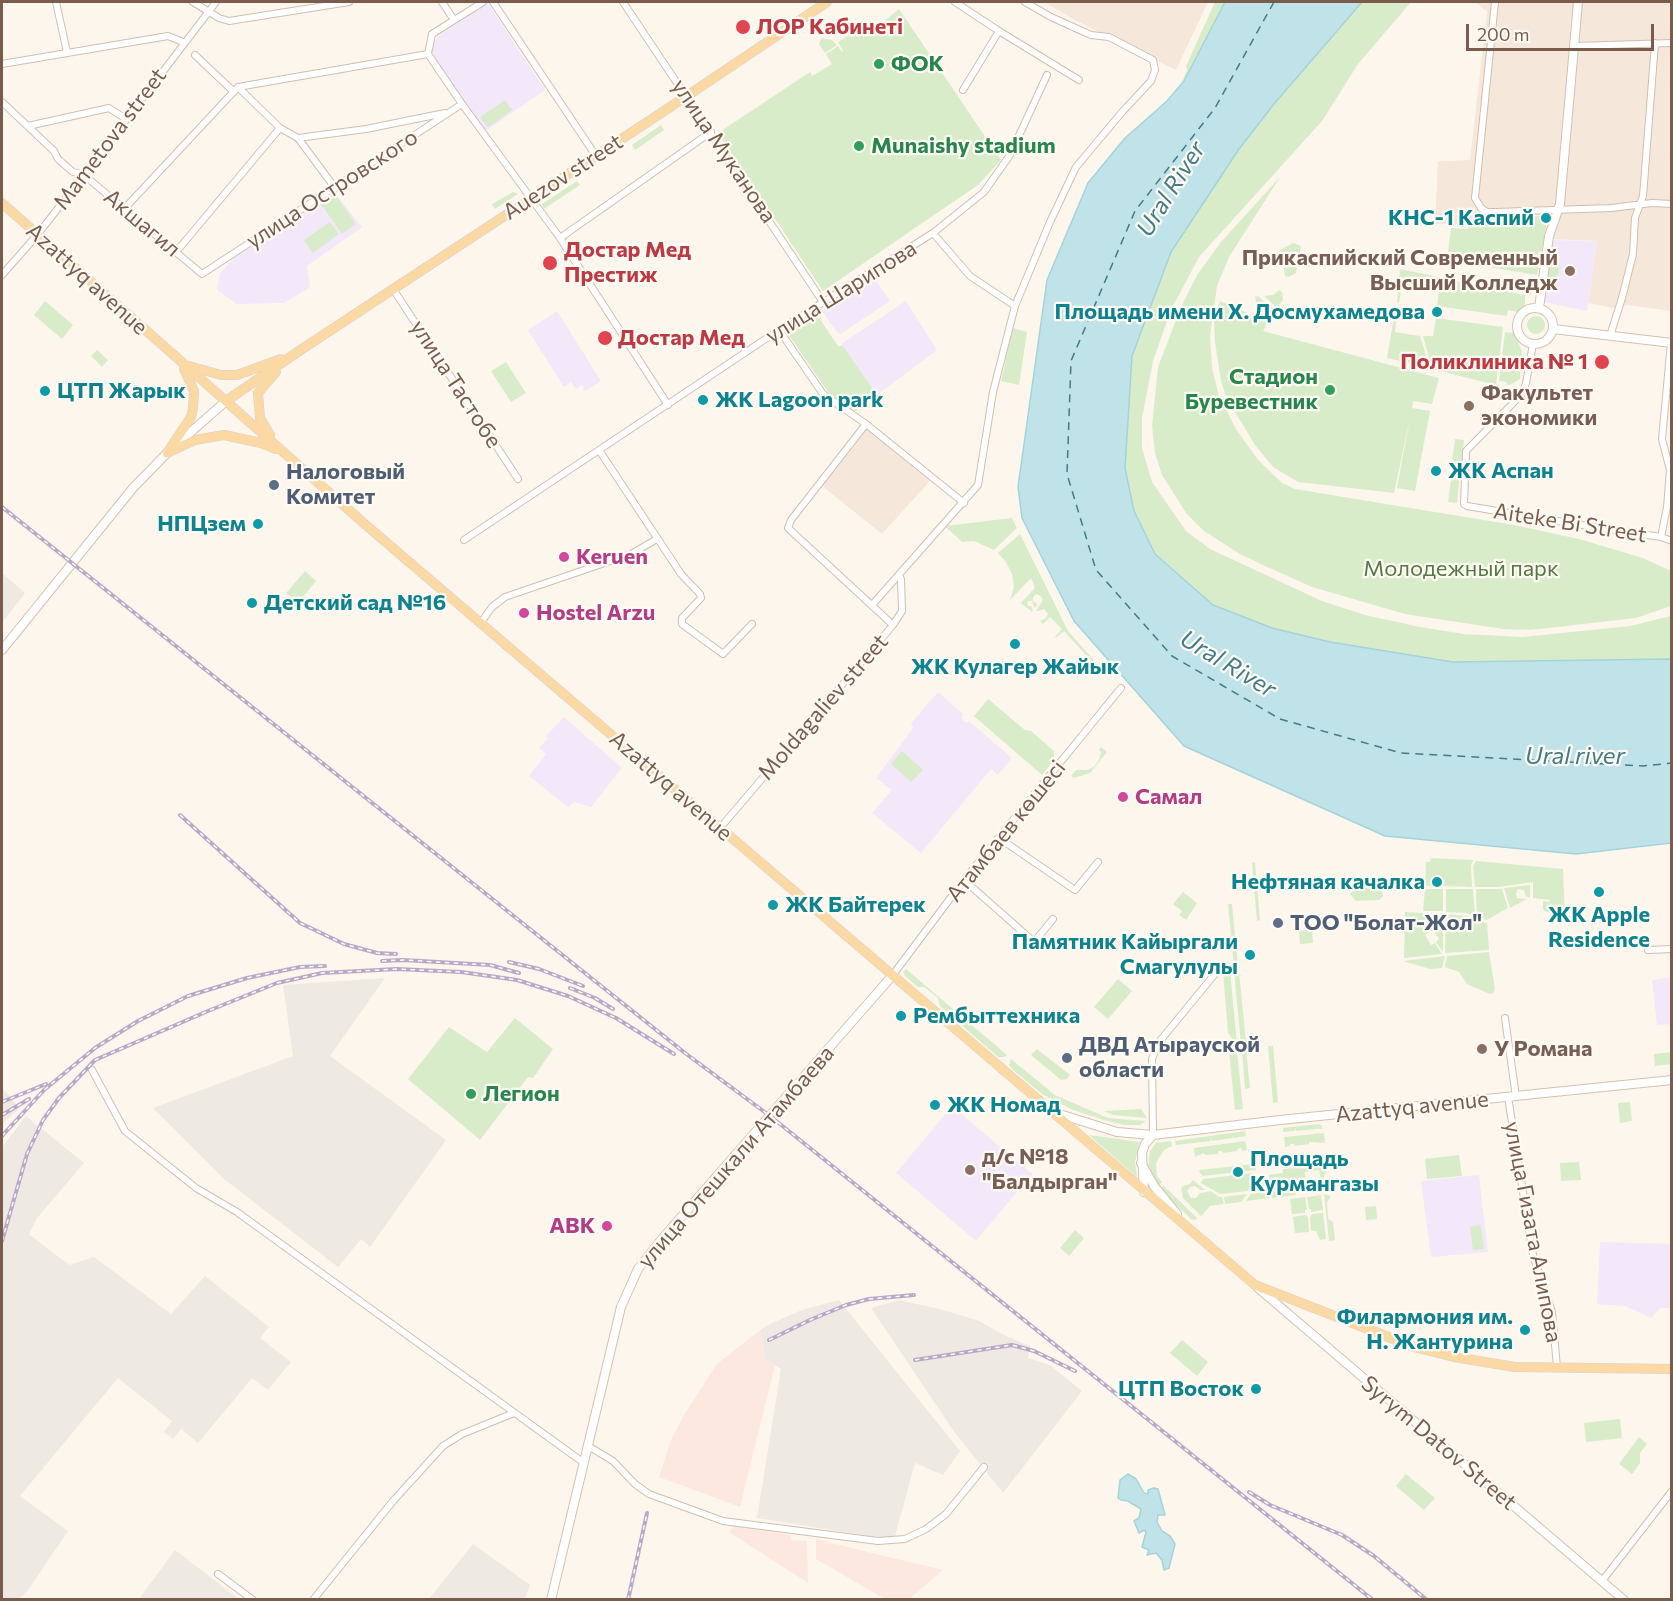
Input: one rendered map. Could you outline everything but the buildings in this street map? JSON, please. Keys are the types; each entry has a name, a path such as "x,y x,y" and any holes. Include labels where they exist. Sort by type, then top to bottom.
{"main road":[{"name":"Auezov street","path":"292,355 827,2"},
{"name":"Azattyq avenue","path":"2,203 174,357 480,624 1255,1285 1414,1347 1515,1367 1671,1369"},
{"path":"174,357 207,372 237,375 292,355"},
{"path":"226,401 292,355"},
{"path":"288,457 260,418 258,393 292,355"},
{"path":"167,453 191,417 195,402 191,382 174,357"},
{"path":"167,453 195,440 224,435 261,442 288,457"}],"street":[{"path":"56,2 67,52"},
{"path":"193,2 219,18 230,21 349,2"},
{"name":"Mametova street","path":"2,275 38,234 183,42 216,2"},
{"path":"442,2 454,20"},
{"path":"483,2 432,34 428,54 560,238 668,405"},
{"path":"493,2 596,156"},
{"name":"улица Муканова","path":"623,2 823,302"},
{"path":"955,2 1079,80"},
{"path":"872,605 975,490 980,479 993,392 1015,306 1050,222 1076,167 1151,81 1155,70 1154,60 1109,37 1091,35 1025,2"},
{"path":"1495,2 1475,198 1481,208 1487,212 1671,204"},
{"path":"1539,308 1549,236 1560,204 1578,2"},
{"path":"963,90 999,31"},
{"path":"2,64 168,36 183,42"},
{"path":"1610,336 1623,298 1634,245 1635,218 1644,189 1655,43"},
{"path":"1574,46 1671,43"},
{"path":"125,208 236,90 428,54"},
{"path":"195,55 280,128 298,138 335,188"},
{"name":"улица Шарипова","path":"464,540 779,330 933,233 984,192 1010,155 1047,75"},
{"name":"Акшагил","path":"2,102 73,172 84,175 202,274"},
{"name":"улица Островского","path":"202,274 462,104"},
{"path":"28,126 109,108 126,119"},
{"path":"298,138 366,129 450,112"},
{"path":"176,252 280,128"},
{"path":"560,238 711,132"},
{"path":"933,233 970,276 1015,306"},
{"name":"улица Тастобе","path":"393,289 518,479"},
{"path":"1539,308 1551,317 1553,329 1546,341 1533,344 1522,338 1517,327 1525,311 1539,308"},
{"path":"1553,329 1671,343 1668,408 1662,439 1670,470 1667,507 1661,537"},
{"path":"779,330 823,394 866,424 964,503"},
{"name":"Aiteke Bi Street","path":"1533,344 1522,394 1467,451 1463,501 1467,506 1661,537 1671,541"},
{"path":"2,650 133,488 167,453 226,401"},
{"path":"866,424 791,520 788,528 893,624"},
{"path":"599,450 681,574 701,596 682,618 682,624 723,654 752,624"},
{"path":"480,624 492,607 505,597 631,554 657,539"},
{"name":"Moldagaliev street","path":"720,828 893,624 902,611 902,588 899,576"},
{"name":"Атамбаев көшесі","path":"892,976 964,880 1121,688"},
{"path":"999,838 1075,890 1098,862"},
{"path":"964,880 1034,942 1053,919"},
{"path":"1648,950 1671,949"},
{"path":"1144,1192 1141,1163 1144,1144 1153,1135 1152,1059 1158,1042 1219,969"},
{"name":"улица Отешкали Атамбаева","path":"551,1599 621,1307 638,1269 892,976"},
{"name":"улица Гизата Алипова","path":"1505,1018 1512,1097 1533,1256 1552,1312 1557,1367"},
{"path":"92,1070 125,1131 196,1188 237,1212 584,1463"},
{"name":"Azattyq avenue","path":"1053,1112 1117,1132 1153,1135 1671,1080"},
{"path":"1141,1163 1154,1186 1190,1231"},
{"name":"Syrym Datov Street","path":"1255,1285 1624,1599"},
{"path":"313,1599 393,1501 443,1446 462,1434 514,1413"},
{"path":"588,1446 613,1461 635,1484 650,1494 723,1521 878,1541 905,1539 926,1529 946,1514 984,1467"},
{"path":"1602,1581 1671,1491"},
{"path":"218,1574 253,1599"}],"shaded area":[{"path":"1044,2 1208,2 1176,70 1075,20"},
{"path":"1475,2 1671,2 1671,311 1627,305 1614,308 1588,303 1597,241 1552,239 1563,205 1478,212 1475,224 1435,224 1438,161 1470,160 1487,12"},
{"path":"488,3 545,90 484,132 435,60 432,46 444,32"},
{"path":"334,192 362,227 307,266 310,287 284,303 237,304 217,290 220,273 238,254"},
{"name":"Прикаспийский Современный Высший Колледж","path":"1552,240 1597,241 1587,311 1543,302"},
{"path":"875,279 890,301 839,335 822,311"},
{"path":"906,301 937,350 877,395 841,344"},
{"path":"557,311 601,381 585,391 582,385 576,389 571,382 564,387 528,330"},
{"path":"867,428 930,481 882,534 822,486"},
{"path":"2,573 25,593 2,623"},
{"path":"938,692 963,714 962,719 965,722 970,722 1012,758 998,775 991,769 921,853 872,813 892,790 876,778 913,728 911,723"},
{"path":"564,717 622,768 591,807 574,802 568,807 529,776 546,754 539,748 548,738 546,736"},
{"path":"1671,977 1671,1024 1657,1025 1652,980"},
{"path":"385,978 330,1056 446,1140 370,1247 361,1239 338,1267 224,1179 153,1108 293,1056 283,985"},
{"path":"2,1089 19,1109 2,1124"},
{"path":"952,1106 1032,1174 976,1241 896,1173"},
{"path":"26,1116 84,1163 37,1218 29,1234 69,1265 94,1257 171,1314 205,1276 269,1327 260,1338 291,1362 268,1390 252,1378 198,1443 181,1429 173,1439 164,1432 172,1421 118,1378 20,1496 68,1531 28,1590 19,1599 2,1599 2,1147"},
{"path":"1479,1175 1488,1252 1431,1257 1421,1181"},
{"path":"1600,1242 1671,1244 1671,1308 1660,1308 1651,1318 1625,1306 1597,1304"},
{"path":"839,1300 960,1451 943,1475 915,1463 895,1536 882,1538 757,1518 781,1369 765,1359 760,1330 802,1310"},
{"path":"899,1300 977,1320 1030,1346 1028,1358 1050,1365 1082,1391 1003,1493 955,1433 871,1308"},
{"path":"760,1330 765,1359 775,1365 740,1507 659,1477 671,1440 684,1415 717,1364"},
{"path":"735,1525 791,1535 791,1540 807,1541 808,1583 729,1532"},
{"path":"816,1539 943,1570 909,1599 885,1599 816,1559"},
{"path":"473,1544 530,1585 525,1599 429,1599"},
{"path":"175,1550 239,1599 139,1599"}],"green space":[{"path":"1215,2 1225,2 1182,82 1187,70 1186,66"},
{"path":"1362,2 1411,2 1358,64 1322,121 1199,257 1171,310 1153,361 1142,418 1142,448 1152,482 1186,531 1210,549 1322,601 1365,615 1420,627 1464,634 1523,637 1630,626 1671,616 1671,659 1453,662 1330,642 1272,628 1213,605 1155,554 1134,511 1125,467 1132,356 1171,252 1239,149 1274,104"},
{"name":"Munaishy stadium","path":"899,9 1001,160 978,185 823,291 718,133 810,72 812,76 832,64 826,54 838,46 843,51 838,42 854,32 877,27"},
{"path":"821,38 832,40 837,45 825,53 819,44"},
{"path":"505,100 512,110 488,127 480,117"},
{"path":"661,125 664,130 635,150 632,145"},
{"name":"Молодежный парк","path":"1280,177 1229,257 1217,286 1210,336 1212,368 1219,396 1236,429 1258,460 1282,483 1295,489 1514,525 1579,539 1643,558 1671,571 1671,606 1636,618 1531,630 1503,629 1405,614 1312,587 1263,565 1240,554 1204,531 1186,513 1162,475 1155,453 1152,426 1158,367 1181,307 1197,275 1221,242"},
{"path":"577,181 580,185 544,209 542,204"},
{"path":"513,192 518,194 495,209 492,204"},
{"path":"335,194 356,224 342,234 321,204"},
{"path":"1478,213 1543,216 1542,221 1547,222 1537,275 1447,260 1451,228 1468,229 1469,225 1476,225"},
{"path":"330,222 339,234 313,253 304,240"},
{"path":"1293,243 1301,246 1299,258 1278,257 1275,253"},
{"path":"1279,260 1298,262 1296,273 1289,277 1285,276 1283,264"},
{"path":"1550,262 1560,264 1555,293 1546,291"},
{"path":"1400,269 1525,295 1525,305 1517,312 1508,310 1507,316 1437,306 1439,290 1402,286 1399,303 1397,302"},
{"path":"1279,290 1282,292 1283,300 1277,308 1264,296 1273,295"},
{"path":"1258,296 1275,311 1270,320 1259,314 1255,297"},
{"path":"45,301 73,325 62,339 34,315"},
{"name":"Стадион Буревестник","path":"1220,301 1268,322 1263,331 1439,378 1432,404 1413,401 1412,408 1430,411 1415,491 1397,488 1410,418 1394,493 1298,482 1273,467 1255,445 1227,399 1221,381 1214,321"},
{"path":"815,312 838,346 843,346 877,395 856,411 848,410 828,392 786,331"},
{"path":"1394,316 1397,317 1395,332 1420,336 1430,368 1387,358"},
{"path":"1532,316 1540,316 1545,321 1543,332 1532,334 1527,329 1527,321"},
{"path":"1436,318 1503,327 1496,385 1432,369 1423,336 1433,336"},
{"path":"1013,328 1027,332 1019,385 1001,381"},
{"path":"1505,332 1514,333 1522,351 1520,379 1510,385 1499,381"},
{"path":"97,350 108,360 102,367 91,356"},
{"path":"506,362 526,393 511,402 491,371"},
{"path":"1455,439 1464,440 1461,470 1455,469 1455,464 1452,462"},
{"path":"1455,473 1460,473 1457,503 1448,502 1451,479"},
{"path":"1012,518 1017,528 994,550 974,541 962,542 945,526"},
{"path":"1020,534 1068,631 1099,666 1092,673 1096,666 1064,631 1055,637 1062,629 1050,617 1043,624 1040,621 1048,614 1044,609 1036,611 1043,600 1041,596 1036,594 1033,597 1033,601 1037,604 1035,609 1032,601 1027,601 1032,612 1021,603 1035,588 1031,578 1010,600 1014,587 1012,574 998,553"},
{"path":"305,571 316,581 298,603 286,593"},
{"path":"988,699 1054,751 1054,760 1042,775 974,716"},
{"path":"1101,747 1107,752 1090,773 1074,778 1071,776 1076,770 1087,770 1094,767 1099,760"},
{"path":"902,751 923,770 911,782 891,764"},
{"path":"1431,858 1473,860 1471,865 1472,887 1443,886 1442,878 1433,878 1433,886 1425,886 1426,862 1430,862"},
{"path":"1476,861 1563,869 1565,918 1556,919 1543,910 1543,901 1549,902 1550,900 1533,898 1533,882 1499,887 1475,887 1473,866"},
{"path":"1255,862 1260,920 1257,921 1252,863"},
{"path":"1530,885 1530,898 1526,896 1524,890 1518,889 1517,898 1527,899 1510,908 1504,888"},
{"path":"1354,888 1378,888 1382,891 1383,896 1379,900 1356,901 1350,894"},
{"path":"1425,889 1443,889 1443,911 1423,911"},
{"path":"1446,889 1473,889 1475,916 1446,912"},
{"path":"1476,889 1502,889 1508,908 1487,920 1477,917"},
{"path":"1183,892 1197,903 1186,920 1179,915 1182,911 1173,904"},
{"path":"1228,904 1232,904 1238,965 1234,966"},
{"path":"1405,912 1443,914 1443,952 1436,942 1439,939 1433,930 1425,935 1431,945 1435,943 1442,954 1404,958"},
{"path":"1446,914 1467,916 1487,923 1489,950 1445,953"},
{"path":"1312,929 1313,943 1300,944 1299,931"},
{"path":"1489,952 1495,989 1493,993 1490,994 1467,984 1459,972 1445,967 1447,956"},
{"path":"1445,956 1442,968 1430,969 1403,961"},
{"path":"906,969 1007,1055 998,1057 940,1006 938,998 924,987 918,987 905,976 903,972"},
{"path":"1230,971 1237,1044 1228,1033 1223,972"},
{"path":"1234,971 1239,971 1246,1043 1241,1044"},
{"path":"1118,979 1132,991 1108,1019 1094,1007"},
{"name":"Легион","path":"515,1018 553,1049 533,1078 528,1077 480,1140 408,1079 449,1027 487,1052"},
{"path":"1268,1046 1273,1046 1278,1102 1273,1103"},
{"path":"1037,1049 1070,1075 1067,1079 1061,1080 1031,1055"},
{"path":"1246,1049 1250,1088 1245,1089 1242,1050"},
{"path":"1229,1051 1237,1051 1243,1109 1235,1110"},
{"path":"1671,1052 1671,1064 1655,1066 1654,1054"},
{"path":"1011,1059 1055,1095 1108,1118 1146,1121 1140,1125 1124,1125 1073,1110 1042,1094 1012,1069 1009,1065"},
{"path":"1630,1102 1632,1121 1620,1123 1618,1103"},
{"path":"1141,1109 1147,1118 1113,1115 1104,1111"},
{"path":"1320,1124 1323,1129 1318,1129 1317,1126 1317,1129 1296,1131 1295,1128 1295,1131 1283,1132 1283,1128"},
{"path":"1245,1131 1246,1136 1234,1138 1234,1134 1233,1138 1212,1141 1211,1137 1211,1141 1176,1145 1175,1141"},
{"path":"1324,1133 1325,1143 1309,1142 1309,1144 1295,1146 1290,1144 1285,1147 1284,1137"},
{"path":"1089,1135 1140,1142 1135,1162 1137,1177"},
{"path":"1171,1141 1172,1146 1164,1150 1156,1163 1157,1176 1162,1182 1158,1186 1148,1168 1150,1151 1156,1143"},
{"path":"1245,1141 1247,1150 1242,1151 1241,1148 1237,1151 1223,1153 1218,1151 1218,1154 1205,1155 1204,1153 1195,1157 1194,1148"},
{"path":"1459,1155 1462,1176 1427,1179 1425,1159"},
{"path":"1326,1156 1327,1163 1279,1168 1279,1161"},
{"path":"1579,1162 1581,1180 1561,1181 1560,1163"},
{"path":"1255,1164 1256,1170 1203,1176 1199,1170"},
{"path":"1327,1165 1328,1170 1324,1175 1324,1180 1321,1181 1319,1170 1305,1172 1306,1184 1271,1188 1269,1175 1283,1173 1283,1169"},
{"path":"1253,1173 1255,1177 1248,1191 1220,1194 1201,1183 1203,1179"},
{"path":"1267,1176 1269,1188 1253,1190 1259,1177"},
{"path":"1193,1180 1205,1190 1200,1190 1195,1186 1190,1187 1187,1191 1191,1198 1211,1191 1222,1197 1224,1204 1210,1206 1201,1216 1183,1198 1181,1187 1190,1184"},
{"path":"1163,1185 1198,1219 1192,1220 1160,1189"},
{"path":"1295,1188 1296,1195 1272,1198 1271,1191"},
{"path":"1269,1191 1270,1198 1246,1201 1251,1194"},
{"path":"1247,1194 1241,1202 1225,1204 1224,1197"},
{"path":"1324,1194 1331,1196 1327,1202 1328,1219 1333,1222 1335,1240 1329,1241"},
{"path":"1321,1195 1323,1210 1311,1212 1307,1197"},
{"path":"1305,1197 1307,1210 1305,1213 1292,1214 1290,1199"},
{"path":"1376,1206 1377,1219 1366,1220 1365,1207"},
{"path":"1323,1213 1326,1239 1320,1240 1316,1231 1311,1231 1310,1217 1312,1214"},
{"path":"1305,1215 1308,1217 1309,1232 1295,1233 1293,1217"},
{"path":"1481,1225 1484,1249 1473,1250 1470,1227"},
{"path":"1075,1230 1084,1238 1069,1256 1060,1248"},
{"path":"1182,1340 1208,1362 1197,1376 1170,1353"},
{"path":"1620,1419 1622,1438 1586,1442 1584,1423"},
{"path":"1639,1437 1647,1444 1640,1453 1640,1463 1632,1474 1619,1464"},
{"path":"1406,1474 1435,1498 1424,1510 1396,1486"}],"water":[{"name":"Ural river","path":"1225,2 1362,2 1274,104 1239,149 1171,252 1132,356 1125,468 1134,511 1155,554 1213,605 1272,628 1330,642 1453,662 1671,659 1671,843 1576,854 1385,836 1184,746 1074,621 1022,518 1018,487 1047,280 1088,183 1125,138 1167,101 1184,81"},
{"path":"1128,1474 1136,1479 1144,1493 1148,1494 1148,1490 1154,1488 1158,1489 1165,1515 1158,1515 1157,1522 1162,1531 1170,1536 1175,1544 1169,1568 1164,1570 1162,1560 1156,1553 1147,1555 1149,1550 1142,1547 1146,1532 1144,1530 1139,1533 1134,1521 1139,1518 1141,1509 1118,1498 1120,1480"}],"ferry route":[{"path":"1274,2 1215,108 1135,211 1071,361 1067,474 1096,570 1172,656 1280,719 1401,753 1643,766 1672,763"}],"railway":[{"path":"2,507 685,1053 770,1116 1373,1600"},
{"path":"180,815 300,923 344,944 377,953 396,954"},
{"path":"382,961 490,965 519,973"},
{"path":"509,962 539,969 583,986"},
{"path":"2,1136 44,1090 95,1048 138,1021 188,996 247,978 300,967 325,966"},
{"path":"2,1241 27,1154 43,1120 59,1098 95,1060 277,983 322,973 397,969 461,972 517,980 568,996 616,1018 674,1054"},
{"path":"570,988 595,998 613,1009"},
{"path":"2,1102 46,1084"},
{"path":"2,1115 29,1099"},
{"path":"769,1340 846,1305 869,1299 914,1295"},
{"path":"915,1360 1012,1345 1034,1351 1075,1371"},
{"path":"1249,1492 1270,1505 1342,1535 1374,1556 1427,1600"},
{"path":"628,1600 647,1513"}],"place":[{"name":"ЛОР Кабинетi","path":"743,27"},
{"name":"ФОК","path":"879,64"},
{"name":"Munaishy stadium","path":"859,146"},
{"name":"КНС-1 Каспий","path":"1546,218"},
{"name":"Достар Мед Престиж","path":"550,263"},
{"name":"Прикаспийский Современный Высший Колледж","path":"1570,271"},
{"name":"Площадь имени Х. Досмухамедова","path":"1437,312"},
{"name":"Достар Мед","path":"605,338"},
{"name":"Поликлиника № 1","path":"1602,362"},
{"name":"Стадион Буревестник","path":"1330,390"},
{"name":"ЦТП Жарык","path":"45,391"},
{"name":"ЖК Lagoon park","path":"703,400"},
{"name":"Факультет экономики","path":"1469,406"},
{"name":"ЖК Аспан","path":"1436,471"},
{"name":"Налоговый Комитет","path":"274,485"},
{"name":"НПЦзем","path":"258,524"},
{"name":"Keruen","path":"564,557"},
{"name":"Детский сад №16","path":"252,603"},
{"name":"Hostel Arzu","path":"524,613"},
{"name":"ЖК Кулагер Жайык","path":"1015,644"},
{"name":"Самал","path":"1123,797"},
{"name":"Нефтяная качалка","path":"1437,882"},
{"name":"ЖК Apple Residence","path":"1599,892"},
{"name":"ЖК Байтерек","path":"773,905"},
{"name":"ТОО \"Болат-Жол\"","path":"1278,923"},
{"name":"Памятник Кайыргали Смагулулы","path":"1250,955"},
{"name":"Рембыттехника","path":"901,1016"},
{"name":"У Романа","path":"1482,1049"},
{"name":"ДВД Атырауской области","path":"1067,1058"},
{"name":"Легион","path":"471,1094"},
{"name":"ЖК Номад","path":"935,1105"},
{"name":"д/с №18 \"Балдырган\"","path":"970,1170"},
{"name":"Площадь Курмангазы","path":"1238,1172"},
{"name":"ABK","path":"607,1226"},
{"name":"Филармония им. Н. Жантурина","path":"1525,1330"},
{"name":"ЦТП Восток","path":"1256,1389"}],"water label":[{"name":"Ural River","path":"1171,189"},
{"name":"Ural River","path":"1228,664"}]}
